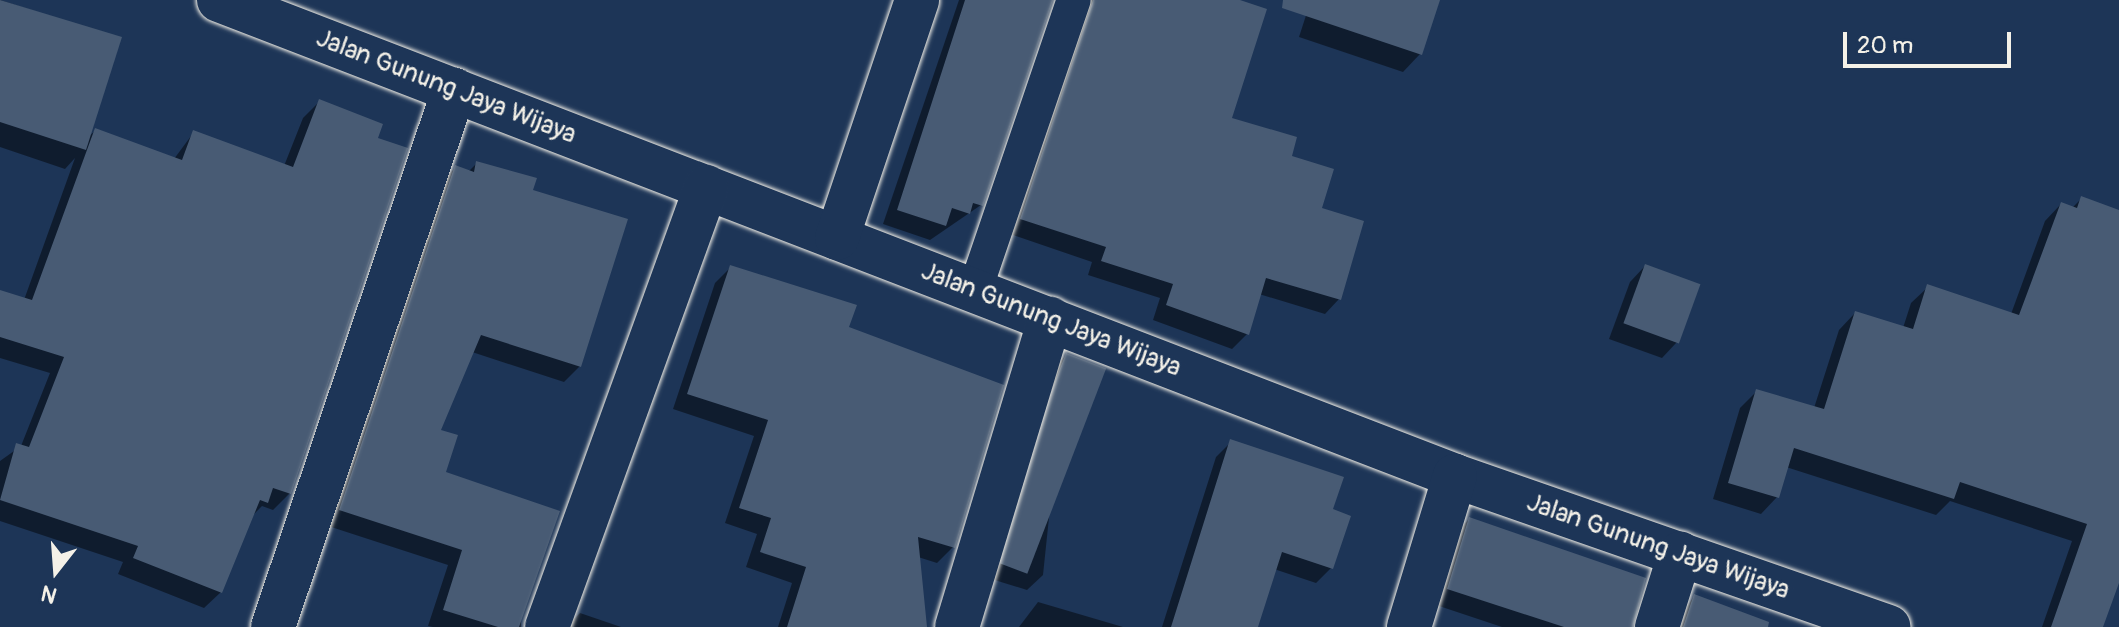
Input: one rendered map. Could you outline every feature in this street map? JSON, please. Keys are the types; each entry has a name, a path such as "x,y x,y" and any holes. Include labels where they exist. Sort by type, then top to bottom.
{"street":[{"name":"Jalan Gunung Jaya Wijaya","path":"219,0 1455,476 1888,627"},
{"path":"837,238 917,0"},
{"path":"273,627 454,90"},
{"path":"547,627 706,187"},
{"path":"957,627 1050,319"},
{"path":"1409,627 1455,476"},
{"path":"1657,627 1680,554"}],"lane":[{"path":"975,290 1074,0"}],"building":[{"path":"0,0 122,37 86,150 0,122"},
{"path":"965,0 1053,0 983,206 973,203 970,214 952,208 946,226 897,210"},
{"path":"1093,0 1240,0 1267,9 1232,118 1297,137 1292,156 1334,169 1322,208 1364,221 1341,300 1266,278 1249,335 1166,305 1173,284 1101,261 1106,247 1020,219"},
{"path":"1283,0 1440,0 1422,55 1282,8"},
{"path":"319,99 383,124 378,138 408,148 291,494 273,488 268,503 260,500 222,593 133,558 138,546 0,500 16,443 29,447 64,357 0,337 0,290 32,300 95,128 182,160 193,130 293,167"},
{"path":"476,161 537,178 533,190 628,219 581,367 481,335 441,430 458,435 446,472 560,511 519,627 498,627 443,610 462,550 339,510 455,165 474,172"},
{"path":"2081,196 2119,210 2119,583 2103,627 2051,627 2087,524 1960,482 1954,499 1794,448 1779,498 1728,483 1756,389 1824,409 1855,311 1913,329 1927,284 2019,315 2061,202 2077,208"},
{"path":"1645,264 1700,284 1679,343 1623,323"},
{"path":"730,265 857,305 849,327 1004,385 955,548 918,537 927,627 787,627 806,567 760,552 771,518 739,508 768,420 687,394"},
{"path":"1066,353 1106,368 1027,574 987,558"},
{"path":"1230,439 1344,477 1333,509 1351,516 1333,569 1282,552 1258,627 1171,627"},
{"path":"1469,517 1646,578 1633,627 1564,627 1447,589"},
{"path":"1694,594 1769,622 1768,627 1683,627"}]}
